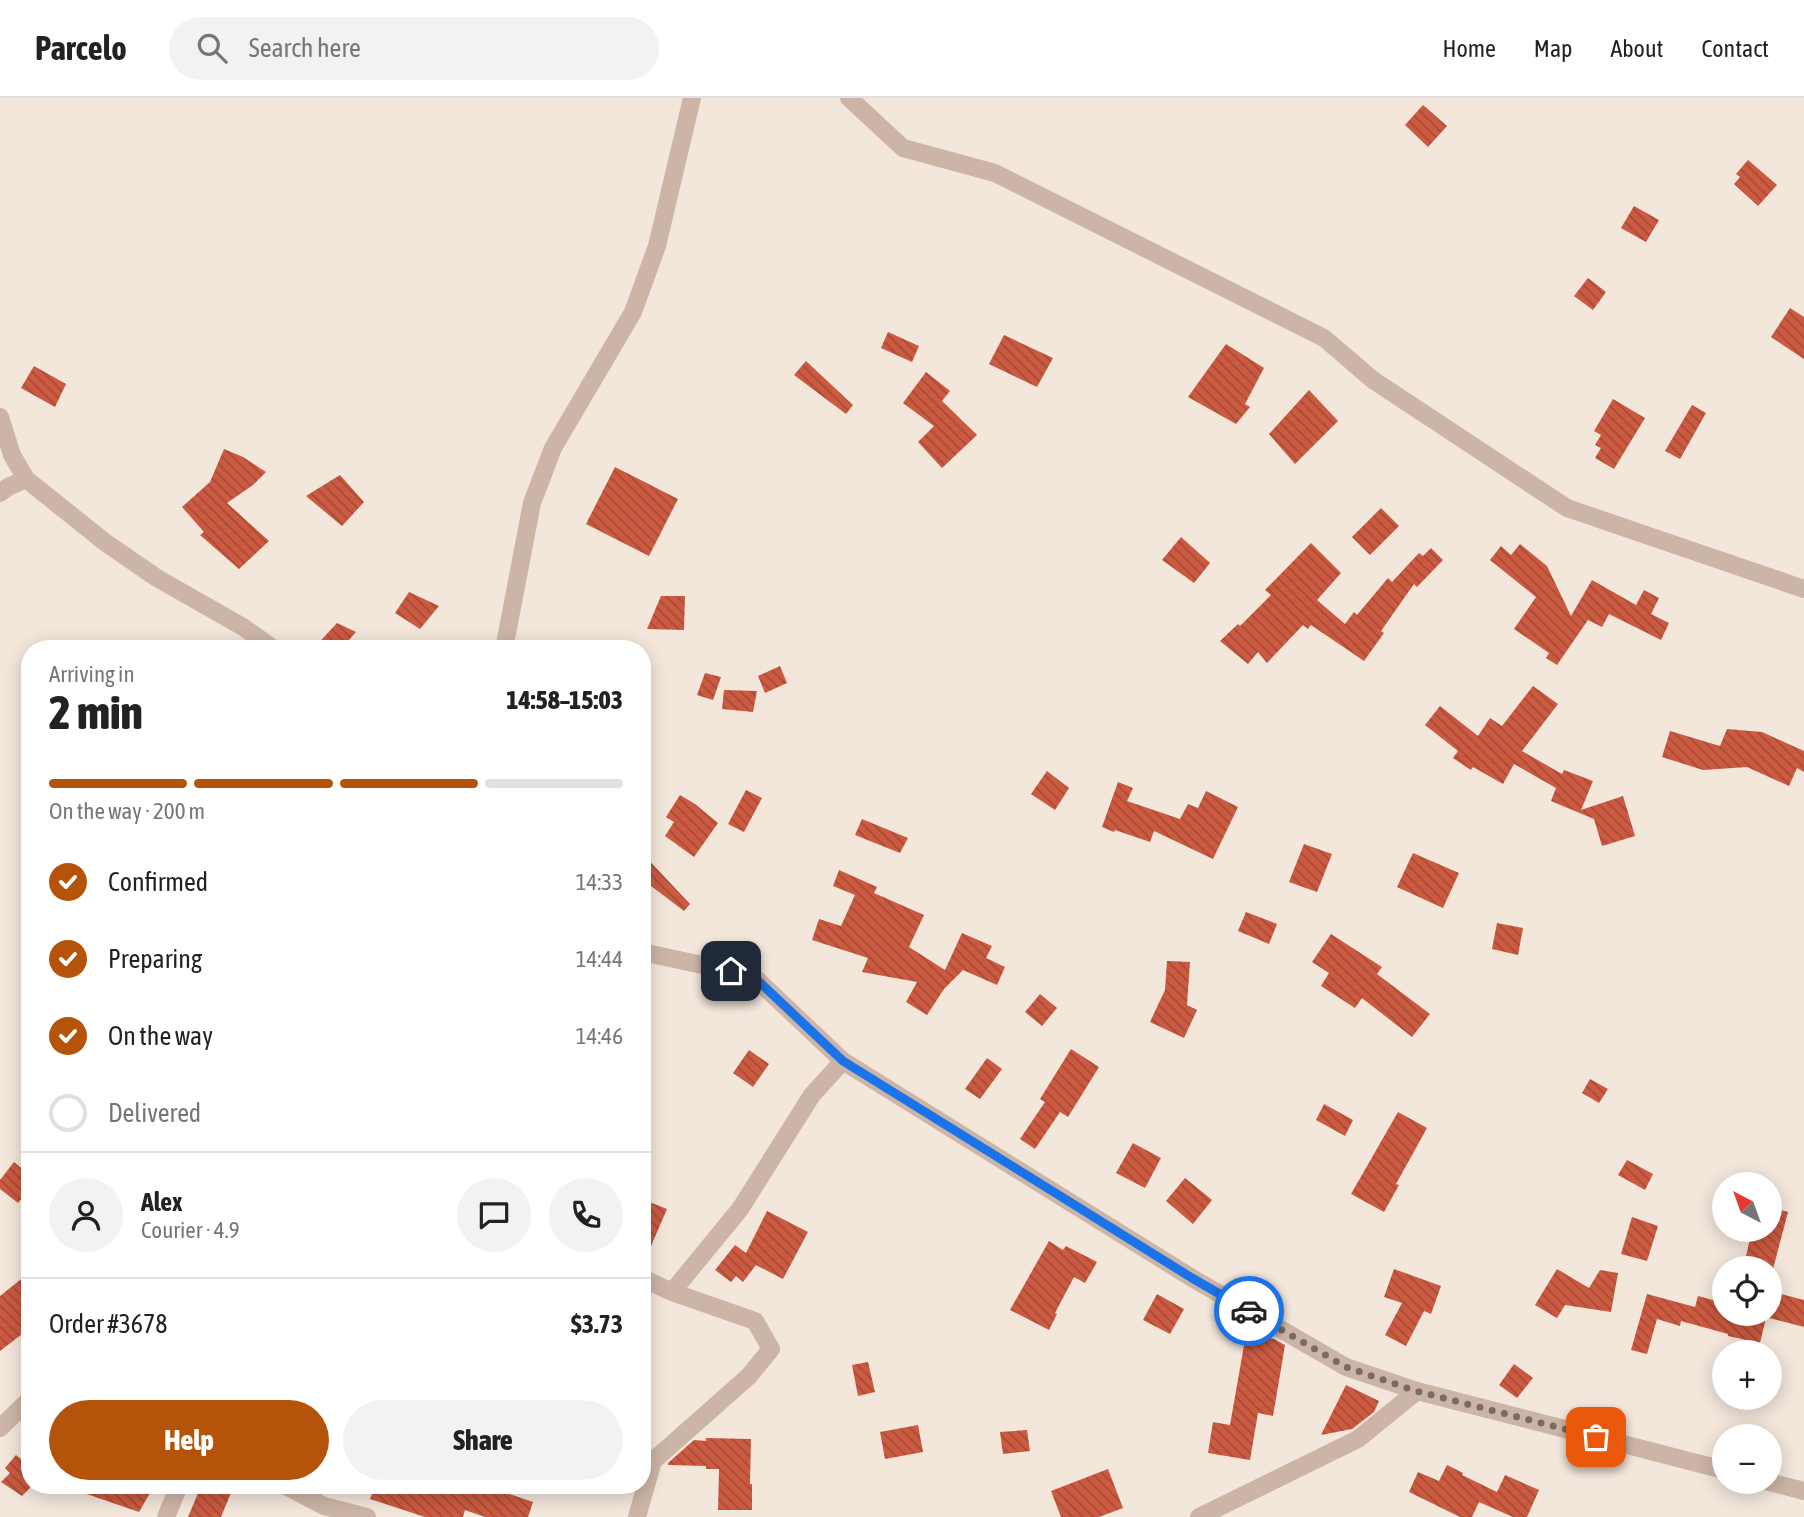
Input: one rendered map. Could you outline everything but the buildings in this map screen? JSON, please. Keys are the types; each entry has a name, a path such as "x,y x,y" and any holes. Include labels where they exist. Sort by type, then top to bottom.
{"street":[{"path":"506,640 532,503 552,448 633,312 657,246 692,98"},
{"path":"849,98 903,148 995,173 1324,338 1373,380 1567,508 1804,589"},
{"path":"0,417 12,455 26,479 116,550 157,578 261,640"},
{"path":"0,493 26,479"},
{"path":"651,955 753,976 843,1061 1192,1278 1346,1367 1416,1391 1712,1467"},
{"path":"672,1292 740,1209 812,1095 843,1061"},
{"path":"651,1282 755,1321 771,1349 749,1376 653,1461 651,1468"},
{"path":"1199,1517 1358,1438 1416,1391"},
{"path":"0,1428 21,1408"},
{"path":"1782,1485 1804,1491"},
{"path":"166,1517 176,1494"},
{"path":"301,1494 324,1506 368,1517"},
{"path":"637,1517 644,1494"}],"way so far":[{"path":"1249,1311 1346,1367 1416,1391 1596,1437"}],"route":[{"path":"731,971 753,976 843,1061 1249,1311"}]}
